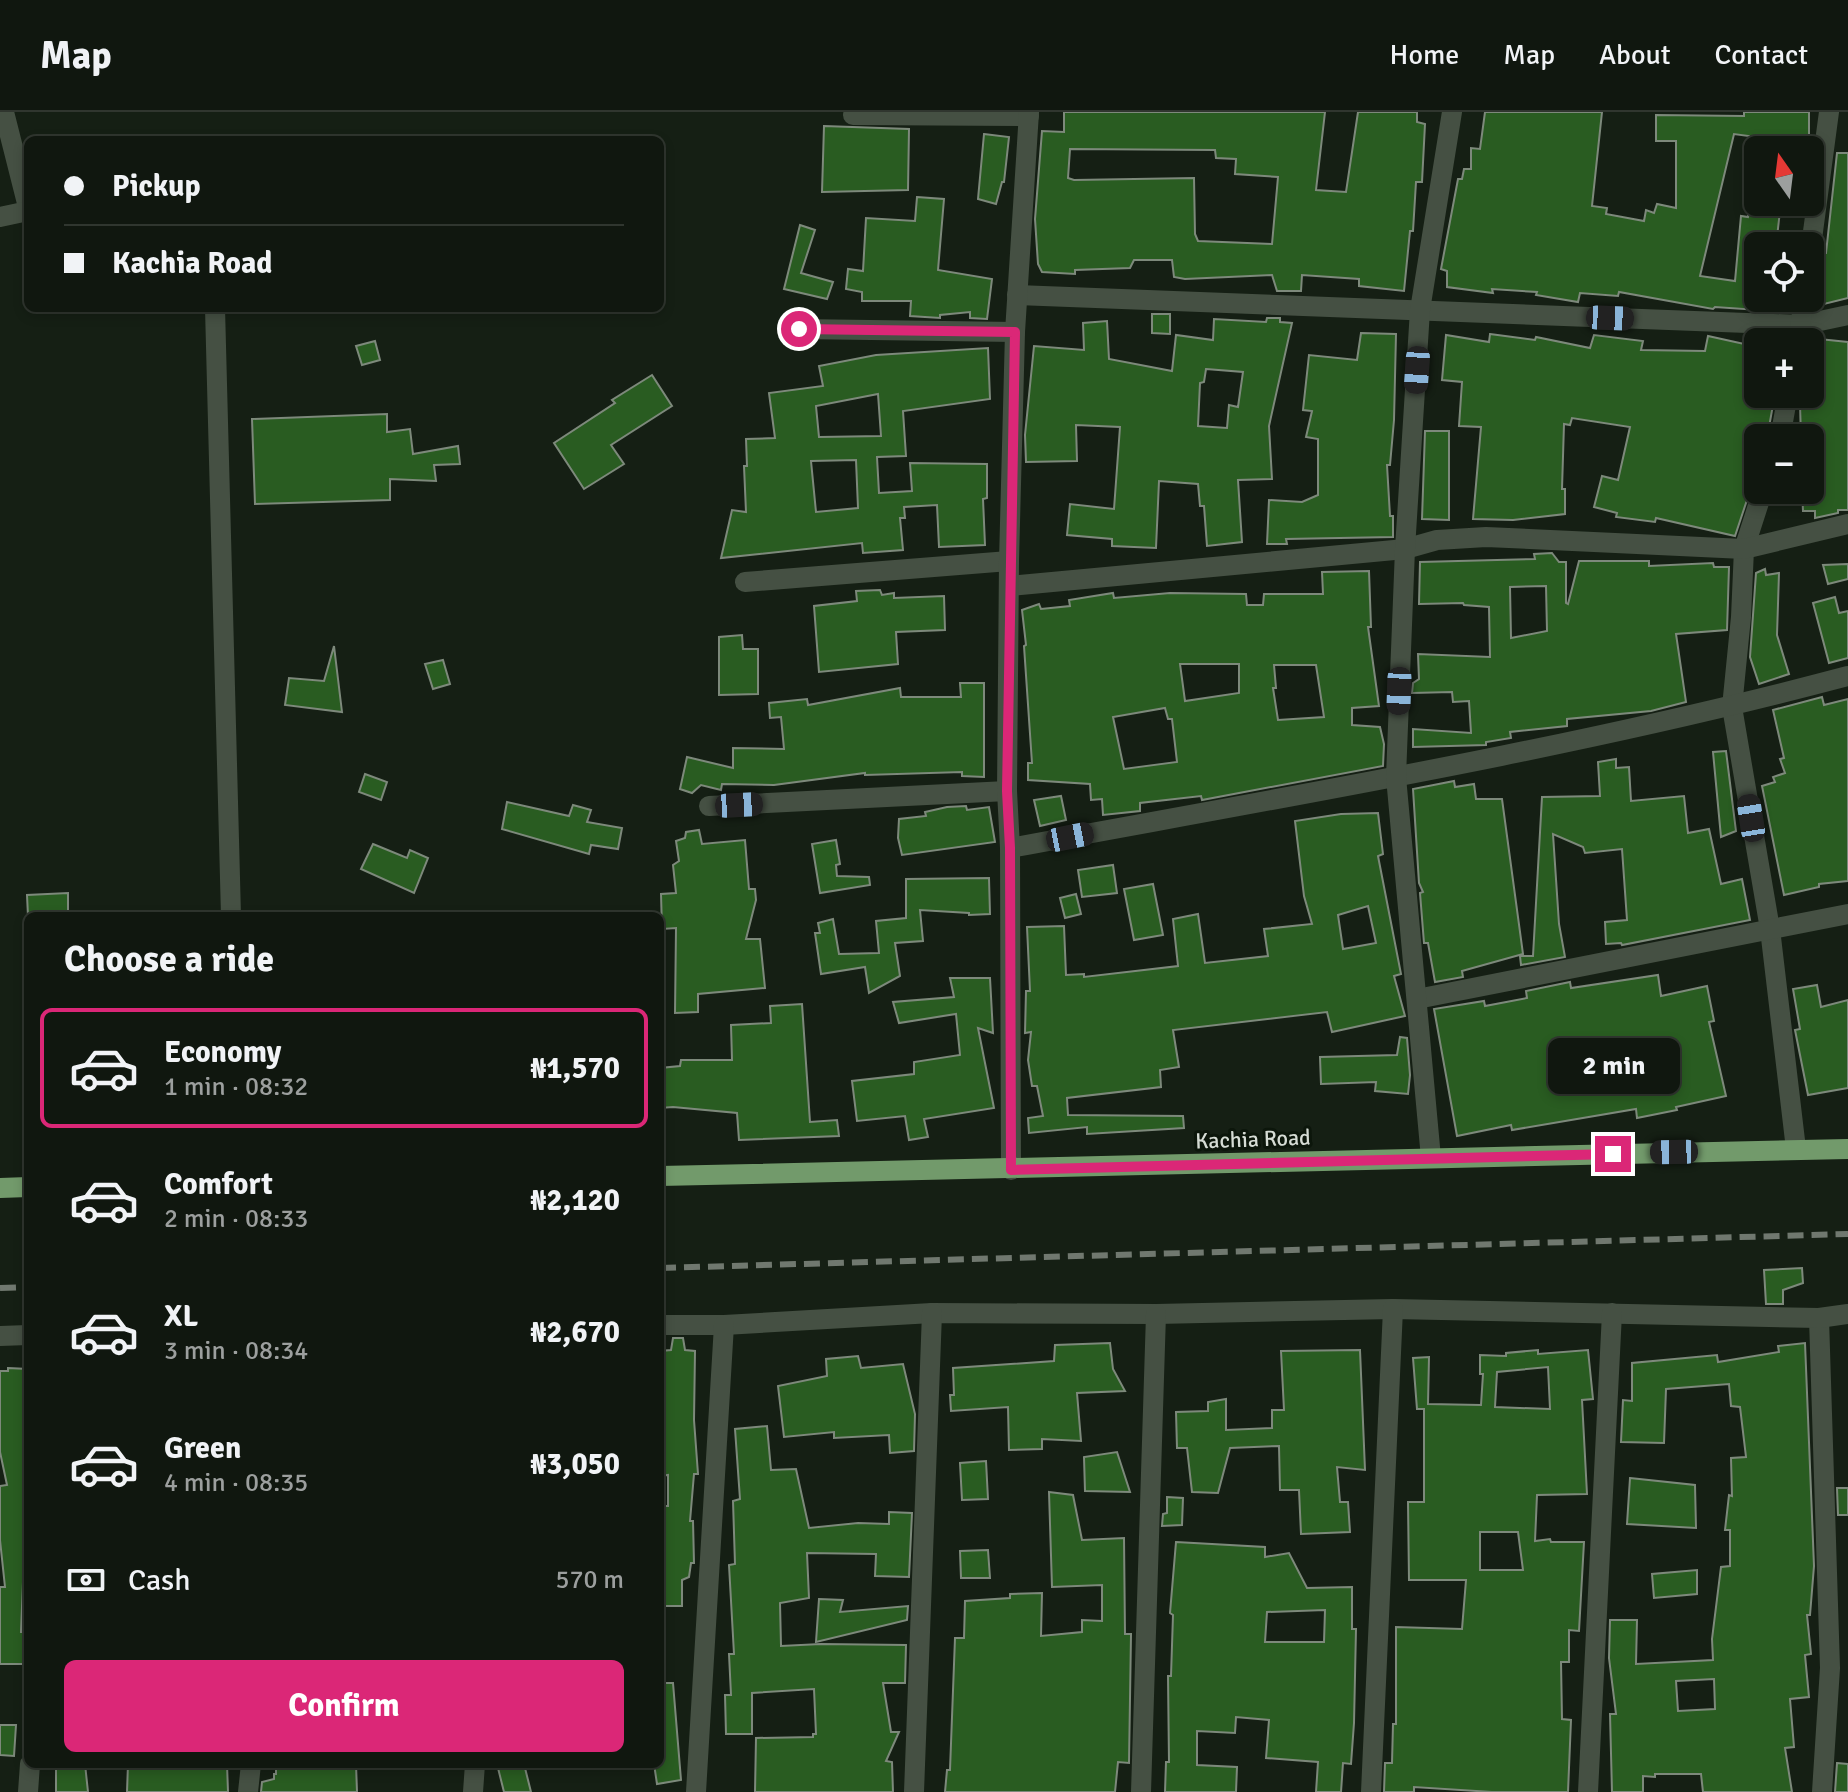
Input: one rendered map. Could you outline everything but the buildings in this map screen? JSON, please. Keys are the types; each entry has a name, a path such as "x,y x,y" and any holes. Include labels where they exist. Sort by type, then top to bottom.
{"main road":[{"name":"Kachia Road","path":"664,1176 1848,1149"},
{"path":"1,1184 24,1187"}],"street":[{"path":"4,112 24,191"},
{"path":"1431,1158 1396,777 1405,549 1420,310 1452,112"},
{"path":"1813,232 1829,112"},
{"path":"853,115 1029,114 1015,332 1009,561 1007,791 1011,1170"},
{"path":"1017,295 1420,310 1744,331"},
{"path":"215,312 231,912"},
{"path":"1814,328 1848,315"},
{"path":"799,329 1015,332"},
{"path":"1758,504 1744,549 1732,707 1770,929 1796,1149"},
{"path":"1009,586 1405,549 1437,540 1486,537 1744,549 1848,524"},
{"path":"745,582 1009,561"},
{"path":"1010,848 1396,777 1732,707 1848,676"},
{"path":"709,806 1007,791"},
{"path":"1417,999 1848,914"},
{"path":"1371,1792 1393,1309"},
{"path":"664,1325 724,1325 932,1313 1156,1314 1393,1309 1819,1318 1848,1314"},
{"path":"914,1792 932,1313"},
{"path":"1588,1792 1612,1313"},
{"path":"1141,1792 1156,1314"},
{"path":"1819,1318 1830,1668 1822,1792"},
{"path":"696,1792 724,1325"},
{"path":"0,1336 24,1335"},
{"path":"28,1792 30,1768"},
{"path":"248,1792 251,1768"},
{"path":"473,1792 475,1768"}],"railway":[{"path":"664,1268 1848,1234"},
{"path":"0,1288 24,1287"}],"route":[{"path":"799,329 1015,332 1007,791 1011,1170 1613,1154"}]}
